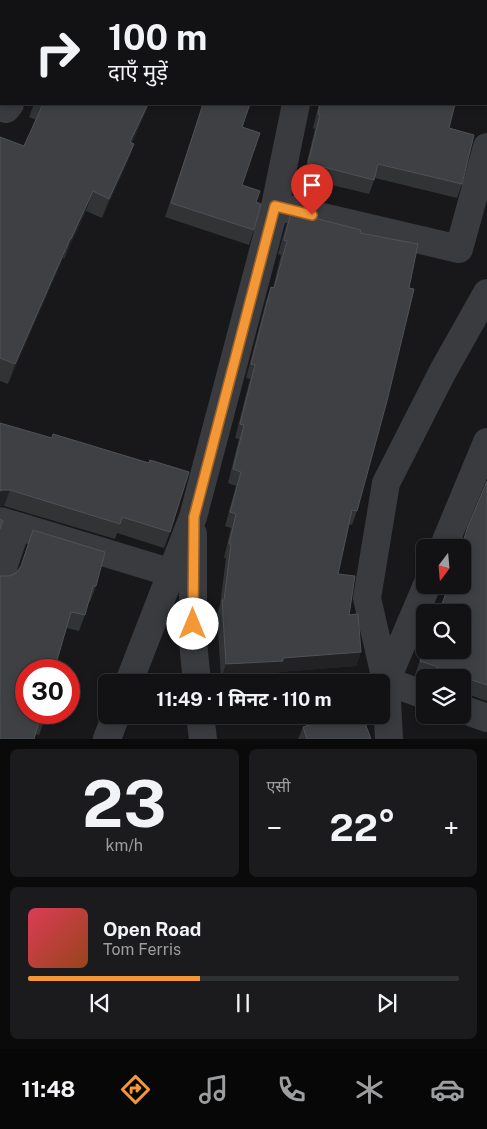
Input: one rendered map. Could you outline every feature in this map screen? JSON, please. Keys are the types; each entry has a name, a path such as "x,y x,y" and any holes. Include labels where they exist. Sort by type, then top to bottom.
{"street":[{"path":"132,674 194,517 275,206 296,105"},
{"path":"275,206 459,249 487,147"},
{"path":"384,674 367,598 386,483 443,371 487,293"},
{"path":"446,539 487,442"},
{"path":"194,517 193,642 196,674"},
{"path":"0,577 9,523 172,573"},
{"path":"389,674 423,594"},
{"path":"390,682 416,692"},
{"path":"471,712 487,718"},
{"path":"107,739 113,724"},
{"path":"201,724 203,739"},
{"path":"388,724 389,739"}],"building":[{"path":"43,105 148,105 130,142 134,144 109,199 93,191 15,364 0,358 0,137 24,146"},
{"path":"203,105 250,105 242,127 260,133 242,185 260,191 256,202 261,204 254,230 171,203"},
{"path":"320,105 455,105 449,128 474,135 462,184 378,164 374,180 308,163 320,115 318,114"},
{"path":"291,212 361,230 360,233 418,244 409,288 414,289 387,401 357,511 352,510 338,574 355,576 349,615 358,614 361,652 283,658 283,661 226,664 222,600 224,600 231,544 229,544 236,514 230,512 241,472 233,469 244,425 240,424 255,365 251,364 271,287 274,288 287,241 284,240"},
{"path":"0,423 52,438 53,434 149,463 150,460 189,472 170,532 122,517 120,524 10,490 0,491"},
{"path":"487,481 487,685 471,680 471,669 440,669 420,661 421,659 471,659 471,604 442,604 446,594 471,594 471,539 464,539"},
{"path":"33,530 105,552 96,586 93,586 85,615 71,612 57,659 15,659 15,724 38,724 34,739 0,739 0,576 9,576 16,573 21,566"},
{"path":"312,724 365,724 371,739 307,739 303,727"}],"route":[{"path":"193,624 194,517 275,206 312,215"}]}
